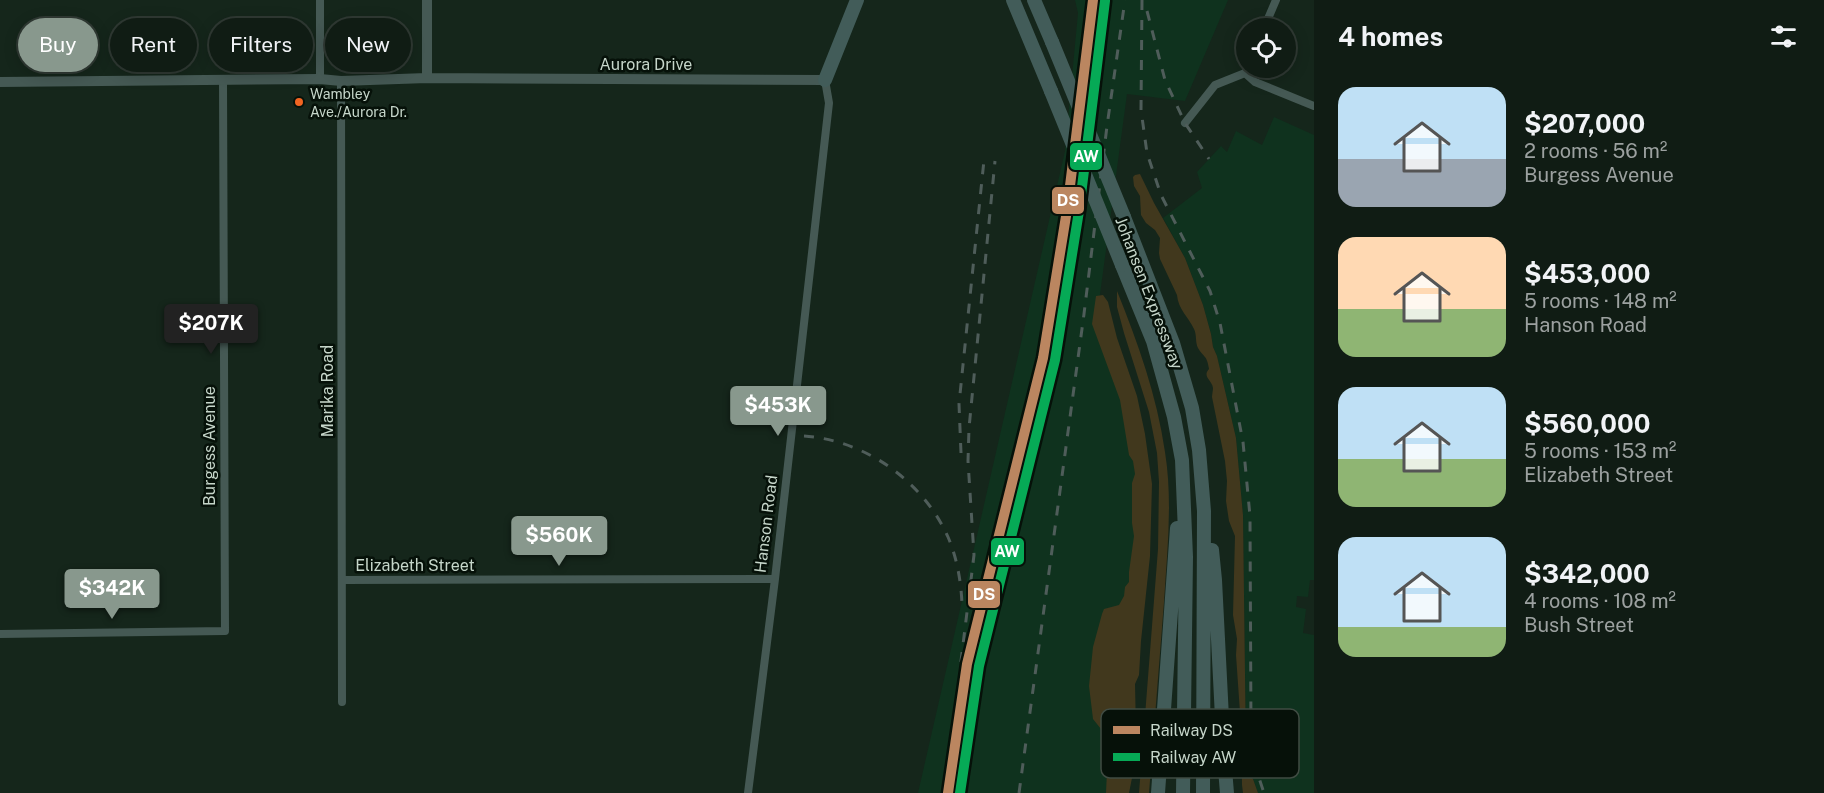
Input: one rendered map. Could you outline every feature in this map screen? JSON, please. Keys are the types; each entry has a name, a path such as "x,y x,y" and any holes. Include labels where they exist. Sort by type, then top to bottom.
{"highway":[{"path":"825,80 857,0"},
{"name":"Johansen Expressway","path":"1013,0 1156,351 1174,417 1182,460 1186,557 1184,709"},
{"name":"Johansen Expressway","path":"1034,0 1160,306 1184,377 1196,428 1204,511 1203,709"},
{"path":"1164,709 1182,460"},
{"path":"1204,511 1215,580 1222,709"},
{"path":"1158,793 1159,778"},
{"name":"Johansen Expressway","path":"1183,778 1183,793"},
{"name":"Johansen Expressway","path":"1203,778 1203,793"},
{"path":"1226,778 1227,793"}],"street":[{"path":"320,0 320,79"},
{"path":"427,78 428,0"},
{"path":"1268,18 1276,0"},
{"path":"1185,123 1215,85 1236,75"},
{"name":"Aurora Drive","path":"0,82 320,79 341,81 427,78 825,80"},
{"path":"1252,78 1255,82 1314,106"},
{"name":"Burgess Avenue","path":"0,634 225,631 223,80"},
{"name":"Hanson Road","path":"748,793 775,579 829,103 825,80"},
{"name":"Marika Road","path":"341,81 342,702"},
{"name":"Elizabeth Street","path":"343,580 775,579"}],"shaded area":[{"path":"1075,0 1228,0 1185,101 1127,94 1096,324 1126,396 1136,481 1138,536 1120,709 1101,709 1101,778 1113,778 1111,793 918,793 1065,151 1078,13"},
{"path":"1274,117 1314,135 1314,580 1310,580 1308,597 1297,596 1296,607 1306,609 1303,633 1314,635 1314,793 1258,793 1252,778 1299,778 1299,709 1245,709 1243,515 1236,438 1203,305 1185,258 1163,218 1202,188 1197,172 1221,146 1227,152 1236,131 1262,145"},
{"path":"1140,174 1185,258 1203,305 1236,438 1243,515 1245,709 1240,709 1237,639 1233,615 1235,536 1229,521 1226,501 1225,461 1212,397 1213,388 1207,376 1209,369 1207,361 1198,348 1194,329 1179,305 1177,295 1160,259 1160,238 1141,215 1140,196 1134,186 1133,177"},
{"path":"1117,291 1152,390 1162,431 1169,490 1167,564 1156,709 1146,709 1158,549 1157,453 1149,412 1117,307"},
{"path":"1103,295 1108,302 1117,338 1137,396 1152,484 1150,556 1139,675 1135,684 1136,709 1101,709 1101,729 1093,719 1089,686 1093,647 1104,609 1119,605 1129,582 1134,536 1132,483 1135,474 1133,461 1129,455 1120,400 1092,324 1096,296"},
{"path":"1107,778 1132,778 1129,793 1106,793"},
{"path":"1140,778 1150,778 1149,793 1139,793"},
{"path":"1242,778 1252,778 1258,793 1243,793"}],"railway":[{"path":"1019,793 1125,0"},
{"path":"1142,0 1141,110 1147,153 1161,195 1210,291 1220,323 1243,442 1250,516 1251,709"},
{"path":"1147,11 1165,80 1185,123 1209,159"},
{"path":"961,453 959,404 984,160"},
{"path":"959,722 961,661 974,555 968,461 969,428 995,161"},
{"path":"804,436 827,439 870,455 908,481 924,498 937,517 951,545 958,570 962,604"},
{"path":"944,793 952,760"},
{"path":"1259,778 1264,793"}],"rail line":[{"name":"DS","path":"948,793 967,664 1043,358 1067,210 1093,0"},
{"name":"AW","path":"960,793 979,666 1055,360 1079,211 1105,1"}],"place":[{"name":"Wambley Ave./Aurora Dr.","path":"299,102"}]}
